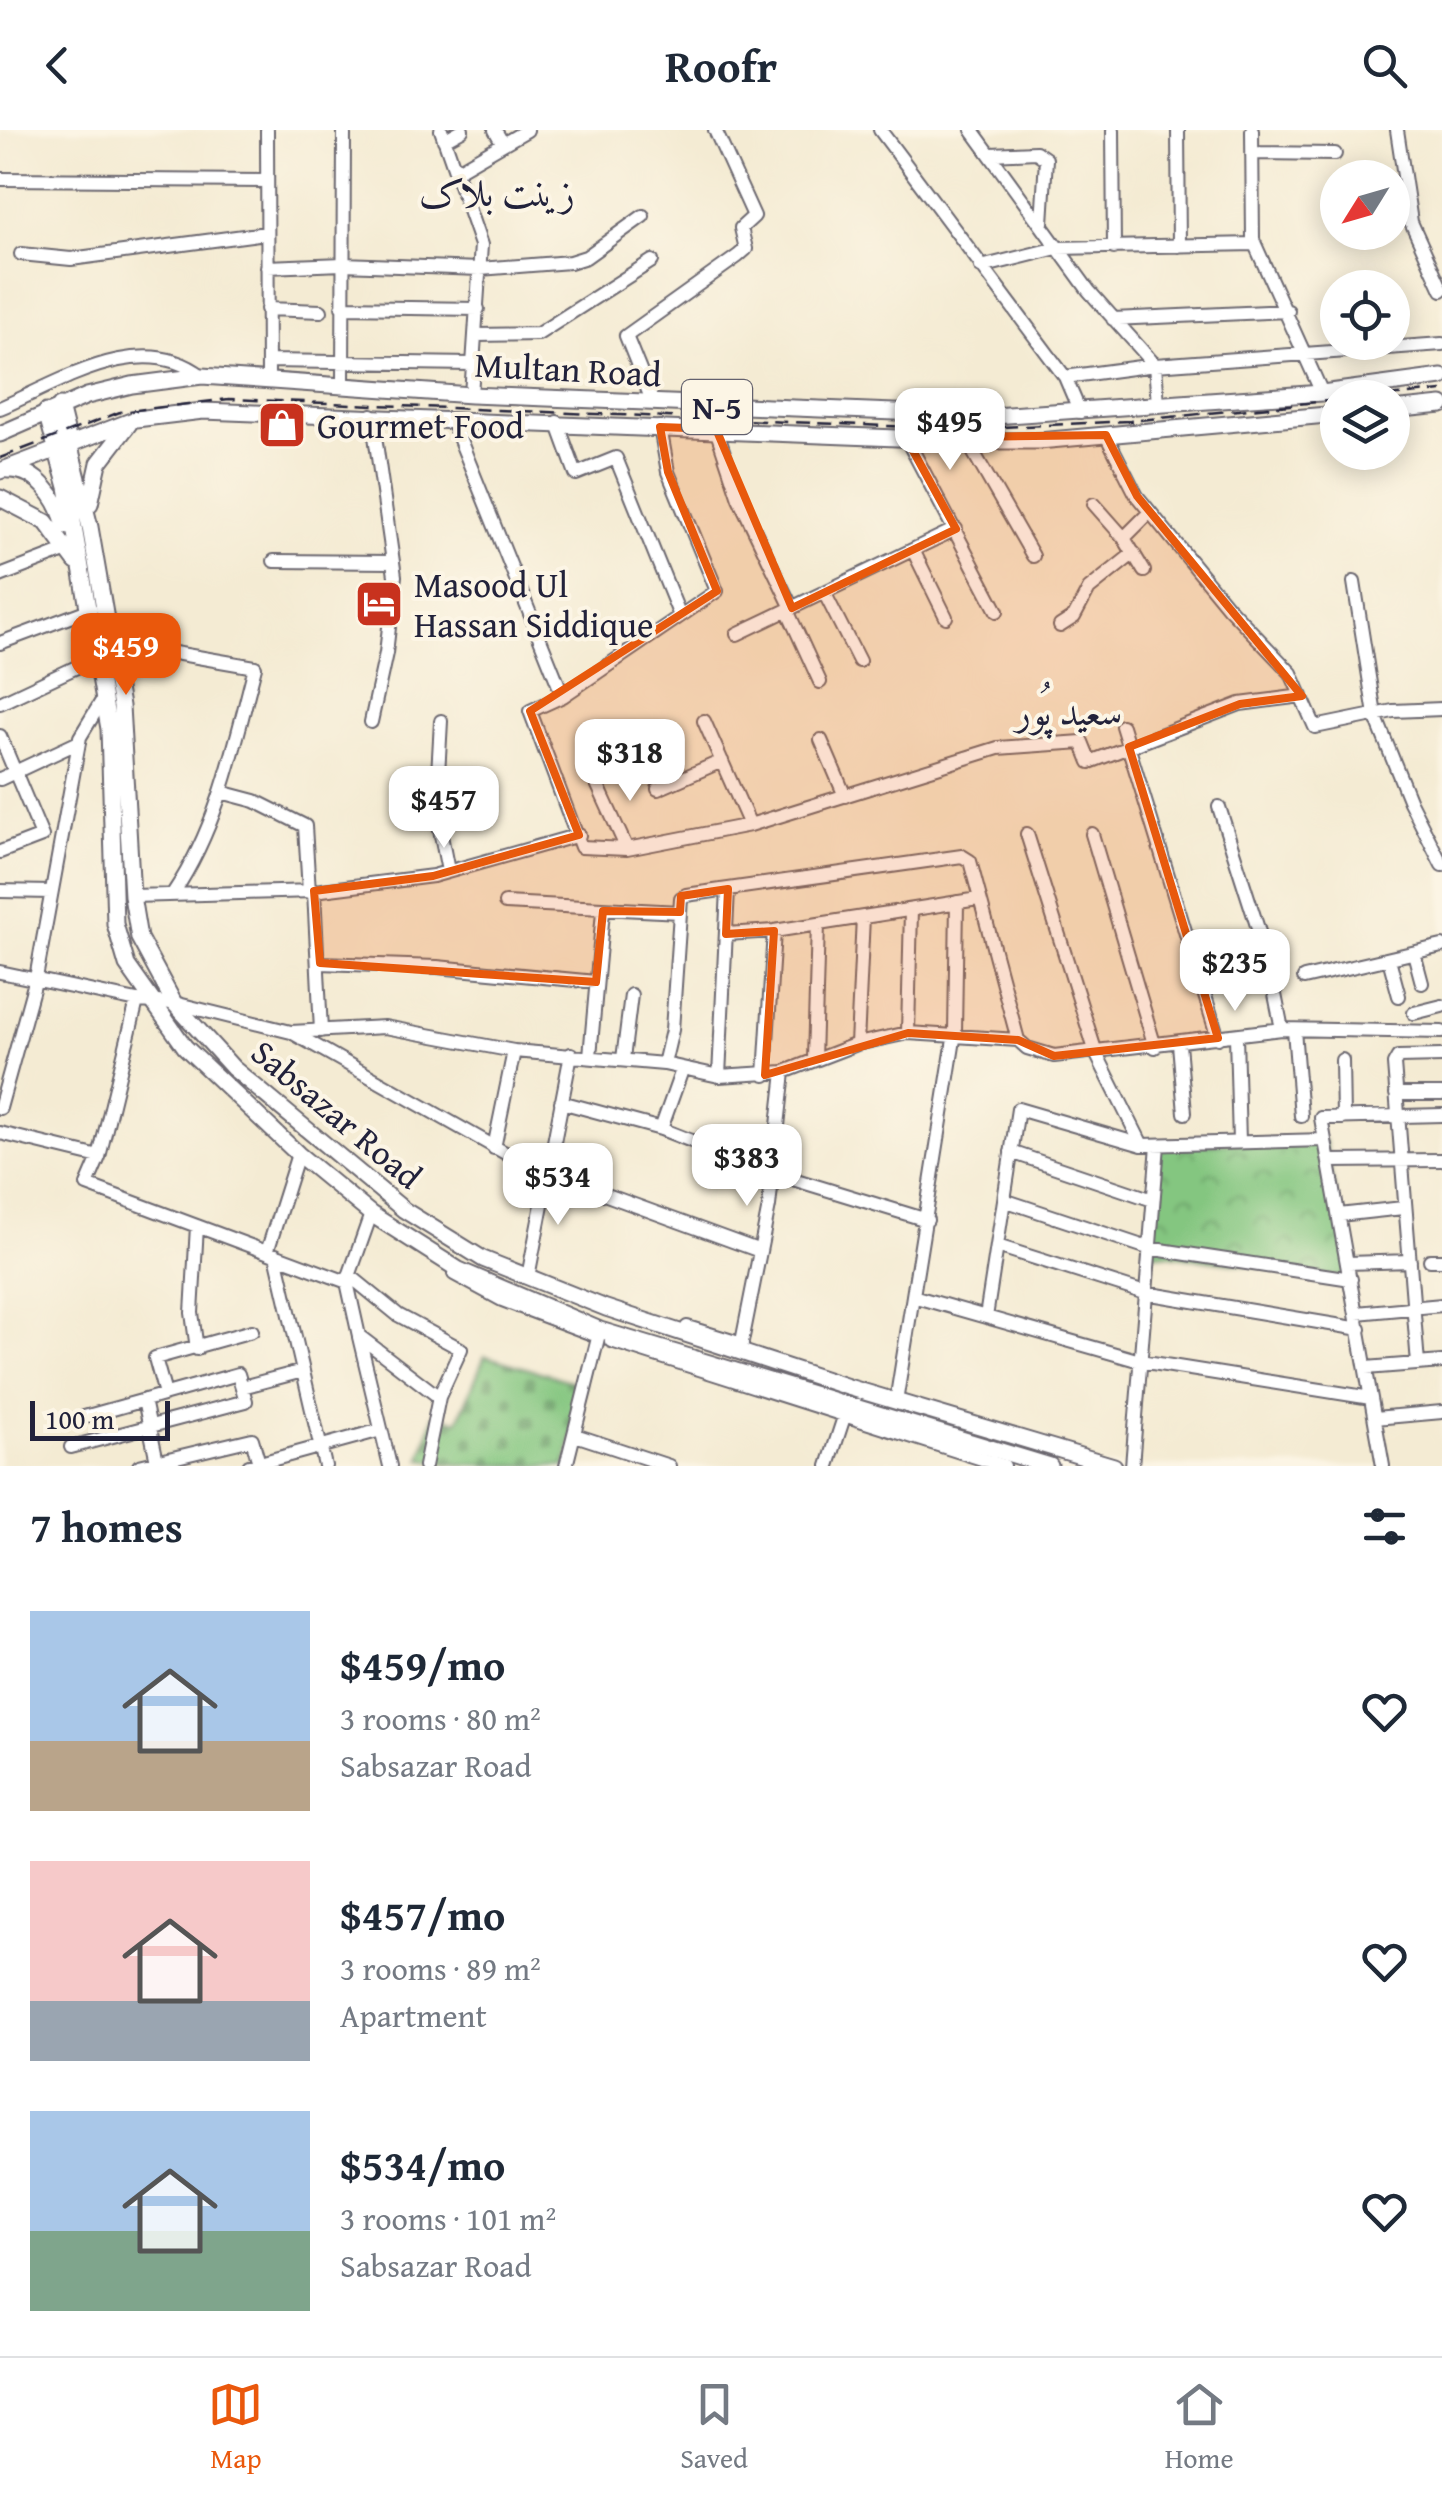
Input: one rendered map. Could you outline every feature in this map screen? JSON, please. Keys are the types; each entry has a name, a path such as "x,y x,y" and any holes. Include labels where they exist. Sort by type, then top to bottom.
{"main road":[{"name":"Multan Road","path":"0,434 53,409 132,385 202,376 471,395 948,415 1080,412 1320,393"},
{"name":"Multan Road","path":"1410,381 1442,377"},
{"path":"1410,409 1442,406"},
{"name":"Sabsazar Road","path":"53,409 90,527 139,938 174,1003 233,1068 362,1178 483,1259 529,1273 606,1308 741,1348 766,1360 896,1402 1114,1466"},
{"name":"Multan Road","path":"0,471 136,418 202,411 967,441 1106,435 1320,416"},
{"path":"90,527 90,500 99,463 136,418"},
{"name":"Sabsazar Road","path":"64,443 83,574 105,655 104,699 116,726 114,924 126,965 143,1001 185,1048 297,1157 370,1217 459,1270 599,1333 762,1378 846,1412 1050,1466"},
{"path":"0,471 18,470 49,492 83,574"},
{"path":"0,498 32,511 70,550"},
{"path":"762,1378 766,1360"}],"street":[{"path":"267,130 268,380"},
{"path":"343,386 344,130"},
{"path":"462,130 442,135 478,232 480,269 471,395"},
{"path":"496,130 503,144"},
{"path":"456,171 527,130"},
{"path":"653,403 626,336 746,249 741,228 754,216 715,130"},
{"path":"880,130 1064,377 1080,412"},
{"path":"972,130 1057,248 1113,319 1155,364 1158,404"},
{"path":"1113,130 1114,248"},
{"path":"1178,130 1179,246"},
{"path":"1252,130 1256,244 1320,387"},
{"path":"1397,130 1411,222 1442,290"},
{"path":"1252,153 1335,154"},
{"path":"991,154 1043,156 1047,164 1042,223"},
{"path":"0,179 266,181"},
{"path":"267,267 343,264 480,269 586,257 643,216"},
{"path":"21,254 70,259 266,233"},
{"path":"981,267 1057,248 1256,244"},
{"path":"477,335 538,334 652,262"},
{"path":"342,307 478,308"},
{"path":"267,309 321,311"},
{"path":"1113,319 1288,311"},
{"path":"1064,377 1155,364 1442,344"},
{"path":"0,408 114,360 174,358 202,376"},
{"path":"268,361 472,364"},
{"path":"371,722 386,653 392,562 372,415"},
{"path":"452,420 563,696"},
{"path":"557,422 576,474 616,458 680,616"},
{"path":"660,427 668,472 717,591 563,696 530,710 582,847 627,849 750,825 998,748 1082,742 1090,762 1240,704 1302,696"},
{"path":"716,430 739,498 820,682"},
{"path":"1106,435 1150,512 1236,617 1278,656 1315,727 1375,714 1442,710"},
{"path":"906,438 997,611"},
{"path":"967,441 1033,556"},
{"path":"1094,504 1124,538 1144,571"},
{"path":"1124,538 1150,512"},
{"path":"737,634 956,529"},
{"path":"0,576 70,550"},
{"path":"912,550 946,617"},
{"path":"1060,626 1074,617 1088,588 1134,552"},
{"path":"274,561 392,562"},
{"path":"1354,582 1375,714 1435,838 1442,865"},
{"path":"824,592 859,660"},
{"path":"0,644 91,609"},
{"path":"0,703 105,655 157,650 255,667 221,792 200,848 174,892"},
{"path":"0,1108 36,978 79,742 104,699"},
{"path":"704,720 750,825"},
{"path":"441,721 436,810 448,872"},
{"path":"1122,726 1218,1038"},
{"path":"0,736 42,836 0,852"},
{"path":"822,740 845,796"},
{"path":"0,779 79,742"},
{"path":"658,789 722,761"},
{"path":"594,778 627,849"},
{"path":"221,792 287,814 305,826 320,963 321,1031"},
{"path":"1219,807 1288,1029 1300,1116"},
{"path":"1027,834 1096,1054 1142,1144"},
{"path":"1092,834 1155,1047"},
{"path":"132,896 174,892 312,892 448,872 579,835"},
{"path":"664,1064 672,1030 680,912 686,895 962,856 970,861 1018,1040 1027,1048 1054,1056 1288,1029 1442,1032"},
{"path":"718,1076 728,889"},
{"path":"0,890 51,892"},
{"path":"726,934 774,931 978,899"},
{"path":"896,1402 916,1297 955,1033 956,902"},
{"path":"505,904 680,912"},
{"path":"590,1056 602,910"},
{"path":"908,1033 911,910"},
{"path":"858,1044 863,917"},
{"path":"814,1060 818,924"},
{"path":"765,1074 774,931"},
{"path":"1304,978 1442,946"},
{"path":"1414,953 1422,983"},
{"path":"1388,959 1399,996"},
{"path":"320,963 437,966 596,982"},
{"path":"0,972 143,1001 174,1003 291,1032 494,1148 546,1172 760,1251"},
{"path":"622,1059 631,995"},
{"path":"143,1001 87,1185 348,1279 398,1314 462,1349 439,1397 425,1466"},
{"path":"1414,1013 1442,1006"},
{"path":"291,1032 385,1027 514,1052 622,1059 718,1076 784,1072 858,1044 908,1033 1018,1040"},
{"path":"1236,1036 1239,1142"},
{"path":"1179,1044 1185,1114"},
{"path":"494,1148 514,1052"},
{"path":"529,1273 571,1054"},
{"path":"1418,1364 1403,1208 1396,1058 1442,1056"},
{"path":"1342,1060 1343,1118"},
{"path":"661,1129 682,1070"},
{"path":"741,1348 773,1173 784,1072"},
{"path":"1396,1094 1442,1094"},
{"path":"561,1102 661,1129 773,1173 927,1220"},
{"path":"986,1317 1018,1109 1142,1144 1325,1140"},
{"path":"1383,1466 1321,1118 1442,1115"},
{"path":"0,1132 98,1157"},
{"path":"1132,1466 1158,1144"},
{"path":"1011,1152 1153,1200"},
{"path":"297,1157 272,1254 326,1466"},
{"path":"1329,1161 1442,1160"},
{"path":"1004,1200 1148,1248 1350,1279"},
{"path":"1339,1215 1403,1208"},
{"path":"370,1217 348,1279 390,1466"},
{"path":"197,1226 192,1313 197,1348"},
{"path":"996,1246 1145,1293 1360,1330"},
{"path":"1348,1263 1410,1261"},
{"path":"916,1297 1140,1361 1371,1398"},
{"path":"1357,1313 1442,1305"},
{"path":"164,1394 155,1358 252,1331"},
{"path":"566,1466 599,1333 1004,1466"},
{"path":"359,1336 439,1397"},
{"path":"1366,1368 1442,1362"},
{"path":"242,1388 303,1370"},
{"path":"59,1424 238,1374 246,1400 71,1447"},
{"path":"144,1400 157,1464"},
{"path":"828,1466 846,1412"},
{"path":"1374,1418 1442,1412"},
{"path":"140,1466 252,1439 254,1464 381,1430"},
{"path":"575,1435 669,1466"}],"highlighted area":[{"path":"660,427 716,429 792,608 956,529 906,438 1106,435 1137,496 1302,696 1240,704 1129,747 1218,1038 1054,1056 1018,1040 908,1033 765,1075 774,931 726,934 728,889 681,896 680,912 603,911 596,982 320,963 314,891 433,876 579,835 530,711 717,591 668,472"}],"green space":[{"path":"1325,1140 1351,1279 1148,1252 1158,1145"},
{"path":"485,1356 584,1385 566,1466 450,1464 421,1459 434,1415 458,1421"}],"railway":[{"path":"1410,394 1442,391"},
{"path":"0,458 120,412 229,399 961,429 1130,421 1320,402"}],"place":[{"name":"Gourmet Food","path":"282,425"},
{"name":"Masood Ul Hassan Siddique","path":"379,604"}],"district":[{"name":"زینت بلاک","path":"497,192"},
{"name":"سعید پُور","path":"1069,711"}]}
